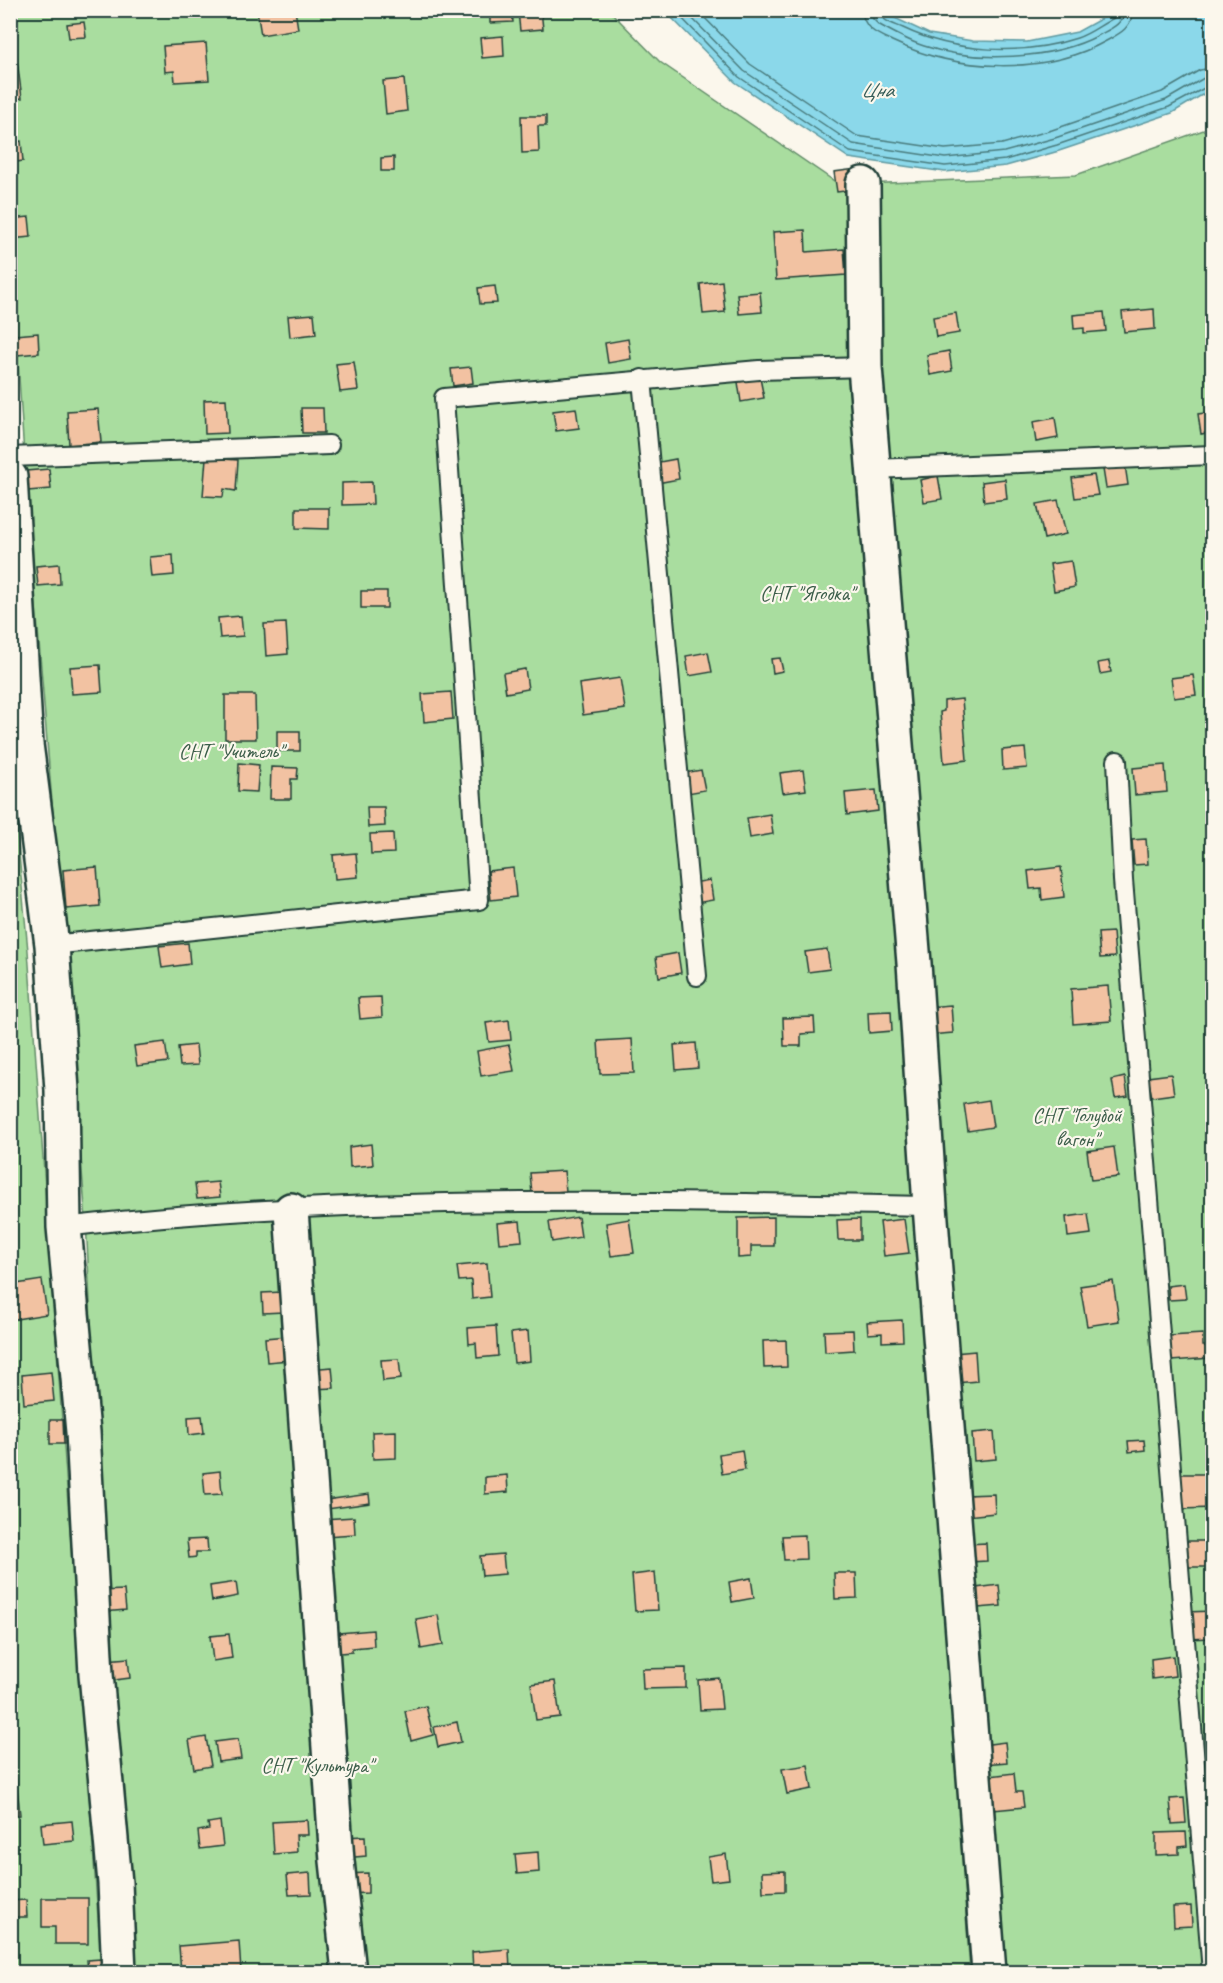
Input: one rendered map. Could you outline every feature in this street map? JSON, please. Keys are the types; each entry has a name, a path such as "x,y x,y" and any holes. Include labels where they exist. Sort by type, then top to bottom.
{"street":[{"path":"863,184 865,367 914,963 930,1206 989,1972"},
{"path":"10,477 14,603 26,744 52,945 62,1090 64,1227 83,1432 96,1674 115,1883 119,1972"},
{"path":"291,1210 337,1861 349,1972"}],"lane":[{"path":"52,945 479,900 444,398 759,370 865,367"},
{"path":"642,379 697,976"},
{"path":"10,457 329,445"},
{"path":"874,469 1212,455"},
{"path":"1117,761 1125,904 1212,1972"},
{"path":"64,1227 176,1214 511,1202 930,1206"}],"green space":[{"path":"10,11 610,11 660,62 840,185 1076,175 1212,127 1212,1972 1003,1972 932,999 925,1321 970,1972 133,1972 107,1655 86,1220 25,471 11,253"},
{"path":"10,758 28,951 102,1972 11,1972"}],"water":[{"name":"Цна","path":"665,11 880,11 929,34 973,41 1027,42 1077,32 1115,11 1212,11 1212,89 1172,113 1059,151 1006,166 945,172 849,158 735,82"}],"building":[{"path":"257,10 295,10 298,29 261,35"},
{"path":"490,10 512,10 513,22 490,23"},
{"path":"541,10 543,29 520,31 518,11"},
{"path":"84,22 86,37 69,38 67,24"},
{"path":"503,36 504,56 482,58 480,38"},
{"path":"206,43 209,80 175,82 174,71 165,72 163,46"},
{"path":"16,53 22,98 10,99 10,54"},
{"path":"404,79 407,111 386,114 383,81"},
{"path":"521,116 546,116 546,126 538,126 539,152 522,153"},
{"path":"21,141 23,161 10,163 10,142"},
{"path":"394,157 394,171 381,171 381,158"},
{"path":"856,169 860,189 837,192 834,172"},
{"path":"29,217 31,237 10,239 10,219"},
{"path":"805,230 806,252 844,249 846,275 776,280 773,232"},
{"path":"722,281 725,312 703,314 700,284"},
{"path":"495,286 497,303 480,304 478,288"},
{"path":"760,292 762,312 739,314 737,294"},
{"path":"1154,309 1155,329 1124,332 1122,312"},
{"path":"1104,312 1106,331 1084,333 1084,328 1074,329 1073,315"},
{"path":"956,313 959,333 936,337 933,317"},
{"path":"314,314 316,334 290,337 288,316"},
{"path":"38,333 39,353 17,355 15,335"},
{"path":"628,339 631,359 608,363 605,343"},
{"path":"949,351 952,371 930,375 927,355"},
{"path":"354,362 358,390 340,392 336,364"},
{"path":"471,367 473,383 453,386 451,369"},
{"path":"760,378 764,398 741,402 738,382"},
{"path":"226,399 228,433 205,434 204,400"},
{"path":"301,408 323,408 324,433 302,433"},
{"path":"576,408 579,428 556,431 553,411"},
{"path":"98,409 101,442 69,445 67,411"},
{"path":"1212,412 1212,432 1201,434 1198,414"},
{"path":"1055,418 1058,438 1036,442 1033,422"},
{"path":"206,458 238,460 236,491 224,489 223,497 203,496"},
{"path":"676,459 679,479 657,483 654,463"},
{"path":"1125,465 1128,485 1106,488 1103,469"},
{"path":"49,469 51,489 28,491 26,471"},
{"path":"1094,475 1098,495 1075,498 1072,478"},
{"path":"938,476 942,499 924,502 920,480"},
{"path":"1005,479 1007,499 984,502 982,482"},
{"path":"372,482 373,504 342,505 342,483"},
{"path":"1058,500 1066,534 1044,539 1037,504"},
{"path":"296,508 329,508 329,529 296,528"},
{"path":"173,555 174,575 152,577 150,557"},
{"path":"1071,561 1075,587 1054,591 1050,564"},
{"path":"59,564 60,584 38,586 36,566"},
{"path":"361,591 387,591 387,608 361,608"},
{"path":"241,616 243,636 220,638 218,618"},
{"path":"286,623 288,654 266,656 264,624"},
{"path":"708,652 712,672 689,676 686,656"},
{"path":"780,658 783,671 773,673 771,659"},
{"path":"1109,661 1111,672 1100,674 1098,663"},
{"path":"100,665 102,692 72,694 70,667"},
{"path":"525,669 528,689 506,693 503,673"},
{"path":"1193,675 1196,695 1174,698 1171,678"},
{"path":"620,678 625,709 583,715 579,684"},
{"path":"451,692 453,719 424,722 422,694"},
{"path":"225,695 255,695 256,739 225,739"},
{"path":"962,699 967,760 944,763 940,712 944,711 944,701"},
{"path":"277,731 300,731 300,751 277,751"},
{"path":"1025,748 1027,768 1003,770 1002,750"},
{"path":"239,763 259,765 257,792 238,791"},
{"path":"1165,765 1167,792 1135,795 1133,768"},
{"path":"271,767 298,768 297,779 291,779 291,799 270,799"},
{"path":"701,770 705,790 682,794 679,774"},
{"path":"803,770 806,790 783,793 780,773"},
{"path":"876,790 878,811 847,815 845,793"},
{"path":"367,807 384,807 385,826 368,827"},
{"path":"770,814 773,834 750,838 747,818"},
{"path":"393,833 394,853 371,854 370,834"},
{"path":"1146,839 1148,864 1134,865 1132,840"},
{"path":"356,853 358,877 335,879 333,855"},
{"path":"97,867 100,906 66,909 63,870"},
{"path":"1061,867 1064,897 1042,900 1041,888 1030,889 1028,871"},
{"path":"513,868 516,897 491,900 488,871"},
{"path":"710,880 713,900 691,904 687,884"},
{"path":"1113,932 1115,957 1100,958 1098,933"},
{"path":"188,943 190,964 162,968 159,946"},
{"path":"827,949 830,969 808,972 805,952"},
{"path":"678,953 681,973 659,977 656,957"},
{"path":"1108,986 1111,1021 1073,1024 1071,989"},
{"path":"381,997 382,1017 360,1019 358,998"},
{"path":"951,1005 953,1033 929,1035 927,1007"},
{"path":"891,1011 892,1031 869,1033 868,1012"},
{"path":"814,1017 815,1033 801,1034 801,1046 784,1046 783,1018"},
{"path":"509,1020 511,1040 489,1042 486,1023"},
{"path":"632,1039 634,1073 600,1074 598,1041"},
{"path":"165,1042 168,1062 137,1066 134,1046"},
{"path":"696,1043 698,1068 676,1070 674,1045"},
{"path":"196,1045 198,1065 180,1066 178,1047"},
{"path":"509,1045 514,1071 481,1076 477,1051"},
{"path":"1171,1074 1174,1094 1152,1097 1148,1077"},
{"path":"1125,1077 1128,1096 1115,1098 1112,1080"},
{"path":"989,1100 993,1127 968,1131 964,1104"},
{"path":"371,1144 373,1165 350,1167 349,1147"},
{"path":"1114,1147 1118,1177 1091,1180 1087,1151"},
{"path":"564,1171 566,1191 532,1194 530,1173"},
{"path":"218,1182 220,1197 197,1199 195,1184"},
{"path":"1088,1214 1091,1234 1068,1237 1066,1217"},
{"path":"578,1217 581,1237 552,1242 549,1222"},
{"path":"774,1217 774,1246 751,1246 751,1257 738,1258 738,1218"},
{"path":"629,1219 634,1253 611,1256 606,1223"},
{"path":"860,1219 860,1240 838,1240 837,1220"},
{"path":"904,1219 909,1253 884,1256 880,1222"},
{"path":"520,1221 522,1241 499,1243 497,1223"},
{"path":"487,1263 490,1297 472,1299 471,1280 459,1281 457,1266"},
{"path":"42,1280 47,1314 10,1320 10,1285"},
{"path":"1113,1281 1119,1321 1087,1326 1080,1286"},
{"path":"1184,1284 1186,1299 1169,1300 1168,1286"},
{"path":"282,1292 283,1312 263,1313 262,1293"},
{"path":"902,1320 903,1341 882,1342 882,1333 868,1334 867,1322"},
{"path":"496,1326 498,1356 477,1358 476,1343 469,1344 468,1328"},
{"path":"853,1330 854,1350 825,1352 824,1331"},
{"path":"528,1331 530,1361 514,1363 511,1333"},
{"path":"1203,1334 1203,1346 1210,1346 1211,1358 1171,1361 1169,1336"},
{"path":"287,1336 289,1360 267,1362 265,1338"},
{"path":"786,1340 787,1367 764,1368 763,1341"},
{"path":"975,1351 977,1381 956,1383 954,1353"},
{"path":"399,1359 401,1379 383,1381 381,1360"},
{"path":"332,1367 334,1388 311,1389 309,1369"},
{"path":"51,1372 54,1401 24,1404 22,1375"},
{"path":"202,1416 204,1433 189,1435 188,1417"},
{"path":"50,1420 63,1420 64,1444 50,1444"},
{"path":"396,1431 396,1458 373,1459 372,1432"},
{"path":"994,1431 996,1459 974,1461 972,1433"},
{"path":"1144,1440 1145,1450 1129,1452 1128,1441"},
{"path":"742,1450 745,1470 722,1474 719,1454"},
{"path":"220,1471 222,1494 205,1495 203,1473"},
{"path":"1180,1474 1212,1474 1212,1508 1181,1509"},
{"path":"507,1475 508,1492 485,1494 485,1477"},
{"path":"369,1494 370,1503 320,1510 319,1501"},
{"path":"994,1494 995,1513 967,1516 965,1495"},
{"path":"354,1517 355,1534 325,1536 323,1519"},
{"path":"805,1535 806,1559 784,1560 782,1536"},
{"path":"207,1539 208,1552 196,1552 196,1557 189,1558 187,1540"},
{"path":"1187,1541 1212,1541 1212,1567 1188,1567"},
{"path":"986,1543 987,1561 969,1562 967,1544"},
{"path":"503,1554 505,1574 482,1576 480,1556"},
{"path":"655,1572 658,1610 635,1611 632,1575"},
{"path":"834,1573 856,1573 857,1598 835,1599"},
{"path":"751,1578 754,1598 732,1602 729,1582"},
{"path":"236,1582 238,1596 212,1601 210,1586"},
{"path":"999,1585 1001,1606 978,1608 976,1588"},
{"path":"124,1590 126,1610 103,1612 101,1591"},
{"path":"1212,1611 1212,1638 1188,1639 1187,1612"},
{"path":"438,1615 443,1645 421,1649 416,1619"},
{"path":"373,1630 374,1646 352,1648 352,1652 329,1654 327,1634"},
{"path":"229,1634 232,1658 213,1661 210,1636"},
{"path":"1173,1656 1175,1676 1152,1679 1151,1659"},
{"path":"128,1658 130,1678 107,1681 106,1660"},
{"path":"686,1668 686,1688 643,1689 642,1669"},
{"path":"719,1678 722,1709 700,1710 698,1680"},
{"path":"555,1681 560,1717 536,1720 531,1684"},
{"path":"426,1706 433,1735 411,1741 405,1711"},
{"path":"457,1722 461,1742 438,1747 434,1727"},
{"path":"206,1737 211,1766 194,1769 189,1740"},
{"path":"238,1739 241,1759 218,1762 215,1742"},
{"path":"1005,1742 1007,1762 984,1764 982,1745"},
{"path":"1212,1758 1212,1779 1194,1780 1193,1759"},
{"path":"808,1765 812,1789 787,1794 782,1769"},
{"path":"1014,1773 1016,1792 1022,1792 1024,1807 993,1810 990,1776"},
{"path":"10,1777 16,1777 20,1815 10,1816"},
{"path":"1184,1798 1186,1823 1172,1824 1170,1799"},
{"path":"307,1820 308,1835 296,1835 297,1852 274,1854 272,1822"},
{"path":"72,1821 74,1841 43,1844 41,1824"},
{"path":"220,1821 223,1846 200,1849 198,1831 209,1829 208,1823"},
{"path":"1186,1832 1187,1846 1179,1847 1179,1854 1156,1855 1156,1833"},
{"path":"365,1836 366,1856 344,1858 342,1837"},
{"path":"538,1852 539,1872 517,1874 515,1854"},
{"path":"726,1854 729,1879 711,1881 708,1857"},
{"path":"785,1871 785,1891 763,1892 762,1872"},
{"path":"310,1873 311,1894 289,1895 287,1875"},
{"path":"368,1873 368,1893 346,1894 345,1874"},
{"path":"42,1898 88,1898 88,1944 55,1944 55,1927 42,1927"},
{"path":"26,1900 27,1917 10,1917 10,1901"},
{"path":"1191,1906 1192,1926 1174,1927 1173,1907"},
{"path":"239,1941 241,1972 181,1972 179,1946"},
{"path":"509,1949 510,1971 473,1972 472,1952"},
{"path":"101,1959 102,1972 88,1972 87,1960"},
{"path":"588,1967 588,1972 558,1972 558,1970"}],"park label":[{"name":"СНТ \"Ягодка\"","path":"807,593"},
{"name":"СНТ \"Учитель\"","path":"231,751"},
{"name":"СНТ \"Голубой вагон\"","path":"1077,1127"},
{"name":"СНТ \"Культура\"","path":"317,1765"}]}
